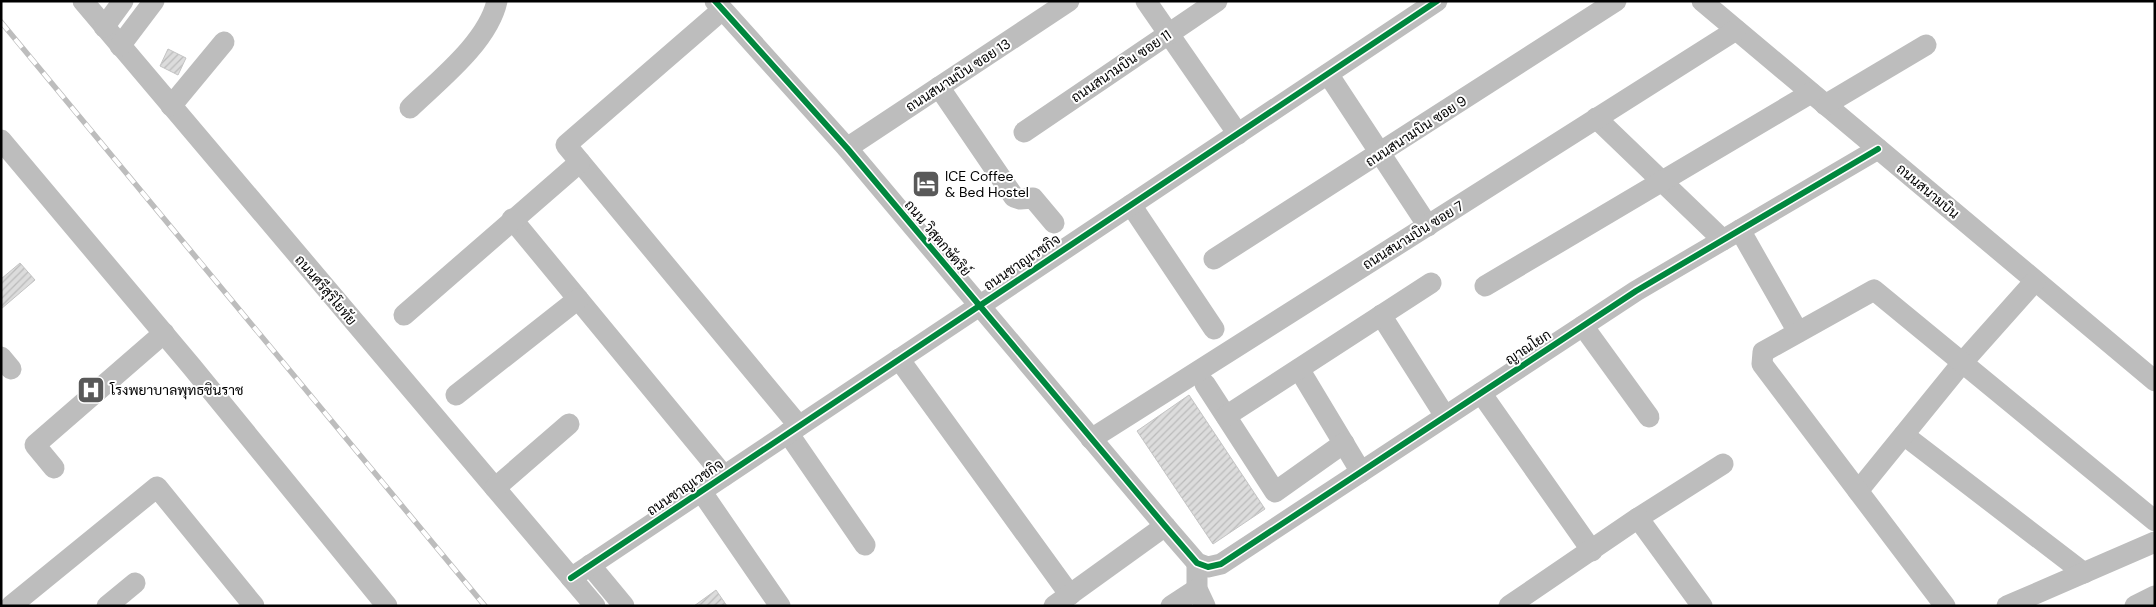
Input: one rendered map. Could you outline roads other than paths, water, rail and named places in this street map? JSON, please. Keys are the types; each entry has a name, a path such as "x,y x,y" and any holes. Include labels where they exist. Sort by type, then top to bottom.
{"street":[{"name":"ถนนศรีสุริโยทัย","path":"83,1 595,606"},
{"path":"104,27 123,1"},
{"path":"410,108 464,56 484,29 497,1"},
{"name":"ถนนสนามบิน ซอย 13","path":"847,148 1069,1"},
{"path":"1146,1 1238,134"},
{"name":"ถนนสนามบิน ซอย 11","path":"1024,132 1217,1"},
{"name":"ถนนชาญเวชกิจ","path":"571,578 1437,1"},
{"name":"ถนนสนามบิน ซอย 9","path":"1214,259 1381,154 1616,1"},
{"name":"ถนนสนามบิน","path":"1702,1 2155,381"},
{"path":"120,46 151,2"},
{"path":"718,6 566,145 794,429 865,545"},
{"name":"ถนน วิสุตกษัตริย์","path":"718,6 847,148 978,307 1197,563"},
{"name":"ถนนสนามบิน ซอย 7","path":"1091,439 1736,30"},
{"path":"171,106 224,42"},
{"path":"1484,286 1662,181 1926,45"},
{"path":"1328,74 1428,226"},
{"path":"939,87 1014,197 1020,199 1034,198 1054,223"},
{"path":"1596,118 1662,181 1731,235 1798,332"},
{"path":"1,140 164,333 387,606"},
{"name":"ญาณโยก","path":"1197,563 1208,567 1222,564 1636,290 1878,149"},
{"path":"404,315 512,219 580,162"},
{"path":"1131,205 1214,329"},
{"path":"512,219 724,476"},
{"path":"1858,491 1962,363 2035,281"},
{"path":"1226,416 1431,283"},
{"path":"1945,606 1762,364 1763,352 1874,290 2155,521"},
{"path":"456,395 578,300"},
{"path":"1381,314 1445,416"},
{"path":"1582,326 1649,417"},
{"path":"54,468 35,445 164,333"},
{"path":"899,359 1062,600 1165,526"},
{"path":"1299,368 1361,472"},
{"path":"1205,384 1275,492 1344,444"},
{"path":"1481,393 1592,551"},
{"path":"495,488 570,424"},
{"path":"1904,435 2084,573"},
{"path":"1509,606 1638,518 1723,464"},
{"path":"11,606 157,487 254,606"},
{"path":"701,492 780,606"},
{"path":"1638,518 1702,606"},
{"path":"2007,606 2155,542"},
{"path":"1171,606 1201,598 1197,563"},
{"path":"590,565 624,606"},
{"path":"117,603 135,582"},
{"path":"2134,606 2155,596"}],"railway":[{"path":"1,22 485,606"}],"place":[{"name":"ICE Coffee & Bed Hostel","path":"926,184"},
{"name":"โรงพยาบาลพุทธชินราช","path":"91,390"}]}
